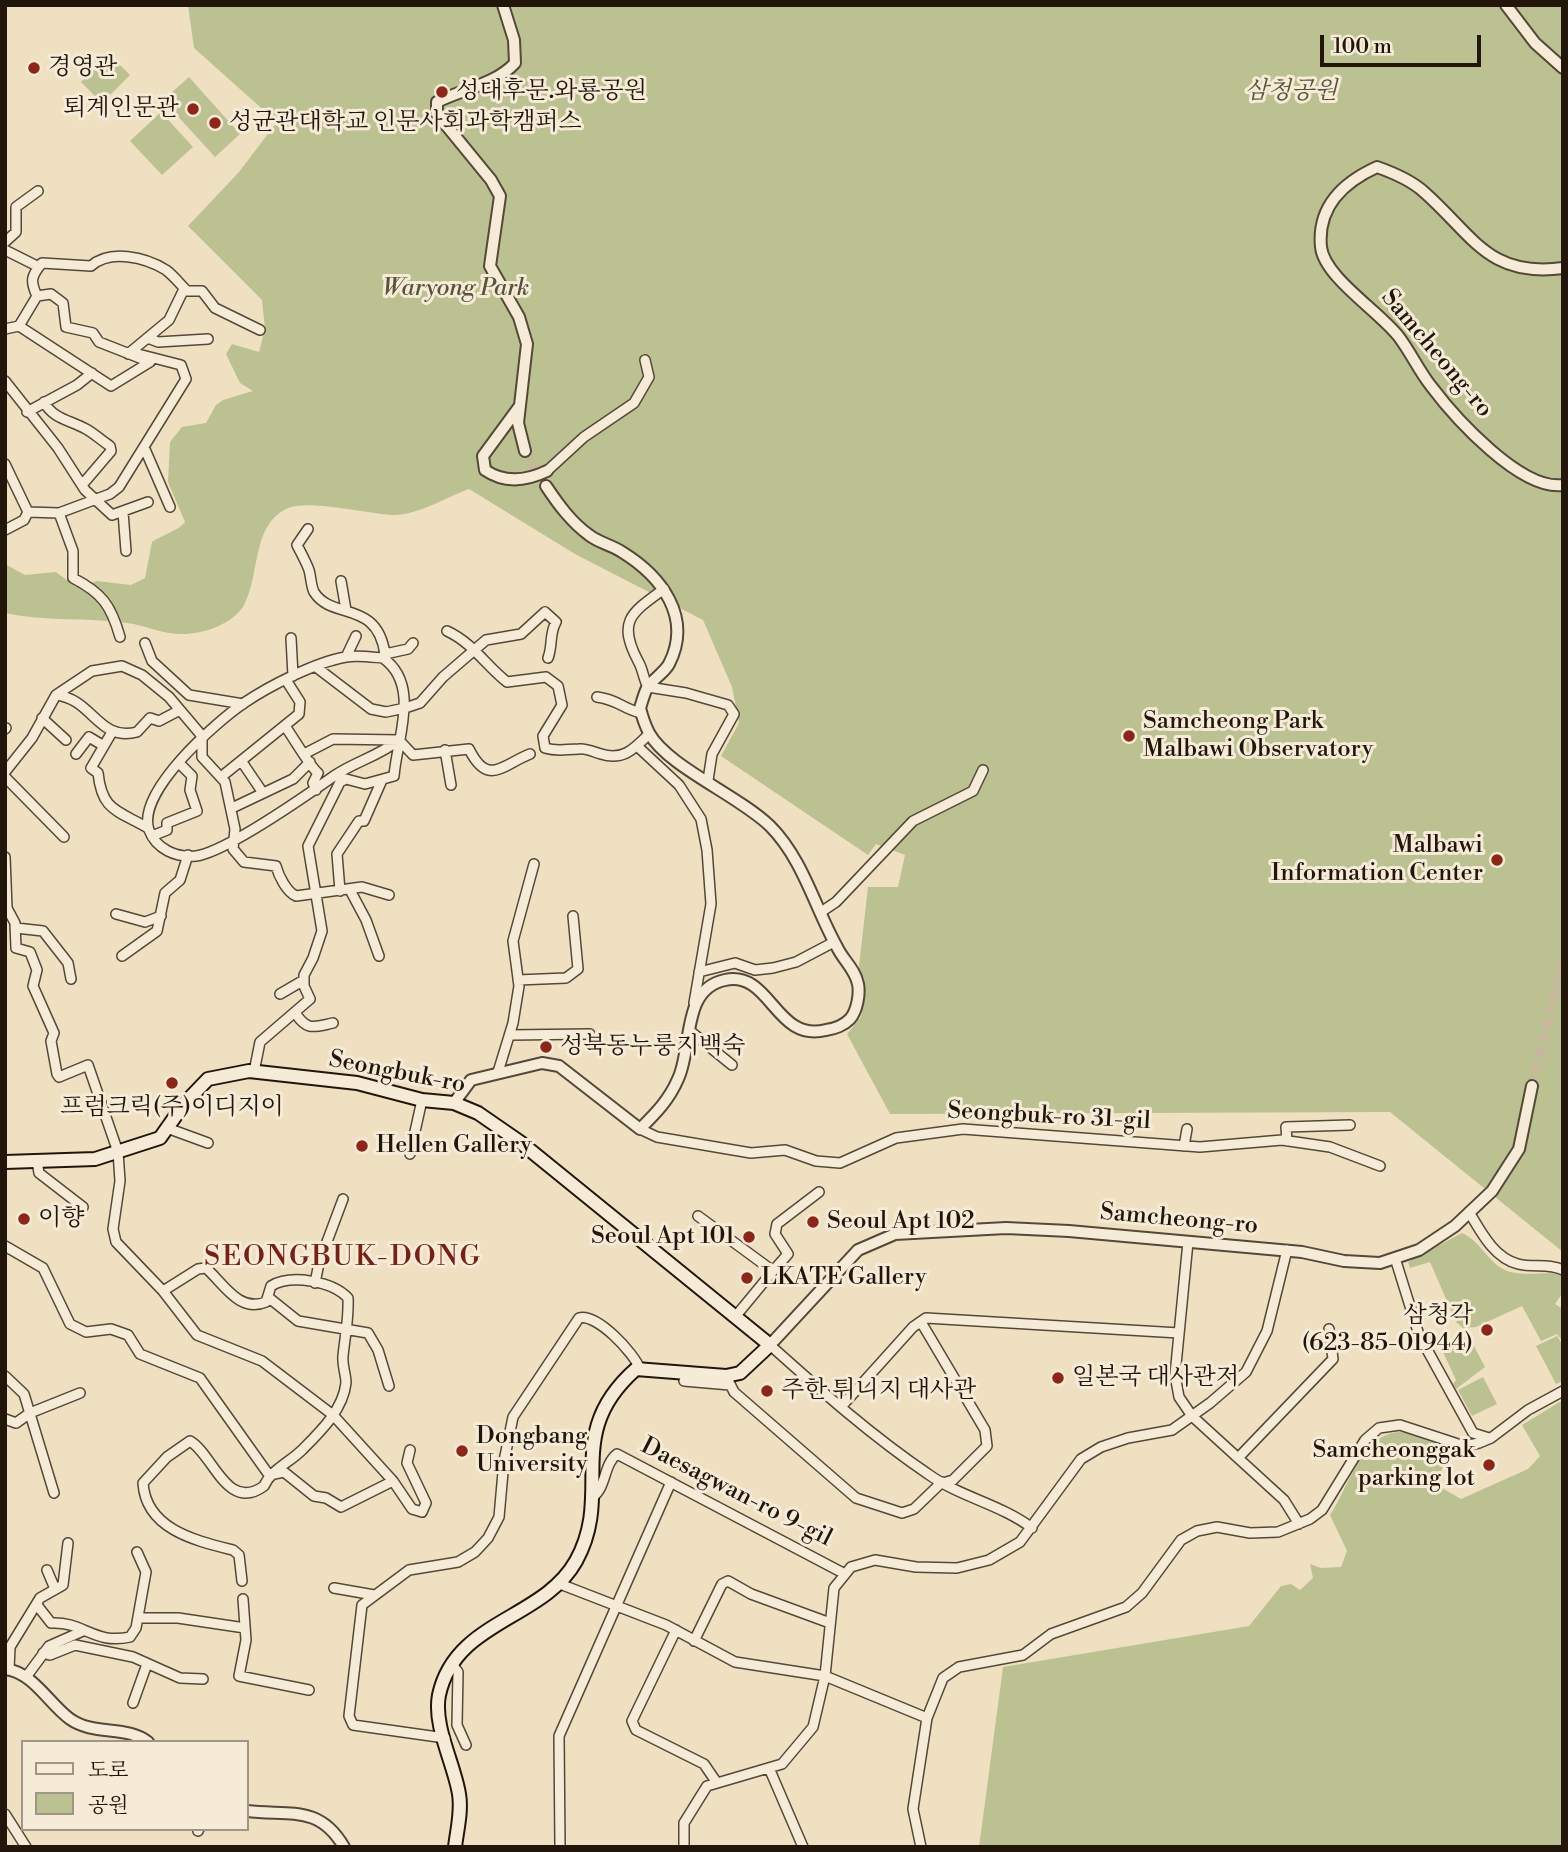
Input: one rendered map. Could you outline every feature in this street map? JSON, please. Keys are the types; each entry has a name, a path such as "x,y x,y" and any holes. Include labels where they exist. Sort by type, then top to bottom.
{"main road":[{"name":"Seongbuk-ro","path":"5,1162 95,1159 160,1138 184,1104 208,1079 254,1072 357,1083 422,1100 454,1103 478,1113 520,1142 770,1345"},
{"path":"455,1847 460,1797 445,1738 439,1696 452,1664 470,1641 559,1584 577,1560 590,1520 592,1445 602,1410 620,1383 640,1369 728,1381 770,1345"}],"street":[{"path":"503,5 514,40 515,63 503,77 465,88 437,102 438,114 491,180 500,197 490,266 519,317 527,344 518,423 525,451"},
{"path":"1506,5 1535,43 1563,68"},
{"name":"Samcheong-ro","path":"1563,268 1512,268 1476,246 1423,191 1397,174 1377,167 1352,178 1331,201 1325,214 1321,246 1335,276 1361,297 1399,337 1432,387 1493,452 1534,481 1553,486 1563,485"},
{"path":"5,242 16,232 16,207 38,191"},
{"path":"5,250 39,267"},
{"path":"37,296 31,284 33,275 42,263 91,266 99,258 121,255 165,270 186,290 202,291 215,308 260,330"},
{"path":"127,354 169,320 186,290"},
{"path":"5,329 19,326 111,386 150,362 138,355 127,354 99,342 93,333 66,327 63,303 51,294 37,296"},
{"path":"19,326 37,296"},
{"path":"148,338 158,342 208,339"},
{"path":"28,512 59,513 110,494 118,487 186,379 186,372 181,365 144,353 127,354"},
{"path":"521,404 483,456 485,470 493,476 520,480 547,471 584,437 634,404 649,377 645,360"},
{"path":"27,412 78,385 92,373"},
{"path":"7,386 58,448 82,485 112,515 148,502"},
{"path":"44,402 48,409 63,420 85,429 110,446 111,451 82,485"},
{"path":"144,447 170,507"},
{"path":"5,464 28,512"},
{"path":"546,486 575,524 591,537 622,551 664,589 674,603 678,618 669,664 648,687 640,708 649,734 671,758 708,780 771,828 796,862 834,942 858,983 859,998 851,1018 835,1028 816,1033 795,1029 755,984 726,979 712,986 694,1003"},
{"path":"5,530 23,520 28,512"},
{"path":"123,512 126,551"},
{"path":"59,513 73,551 74,578 98,591 116,622 120,637"},
{"path":"280,994 303,979 322,931 308,846 340,782 346,779 365,784 394,776 405,708 400,679 384,656 383,640 371,622 362,615 327,603 314,592 297,545 308,529"},
{"path":"341,581 346,610"},
{"path":"648,687 625,632 628,621 640,607 664,589"},
{"path":"316,667 371,709 386,712 420,703 443,677 486,640 521,634 545,612 556,622 551,632 548,659"},
{"path":"447,631 476,650 491,670 507,682 545,677 558,686 562,705 543,736 545,748 555,751 581,748 610,757 631,752 649,734"},
{"path":"346,657 355,636"},
{"path":"221,777 299,714 300,702 290,678 290,638"},
{"path":"145,643 152,661 189,695 243,704"},
{"path":"150,832 154,795 202,736 243,704 316,667 346,657 384,656 408,649 413,643"},
{"path":"64,837 5,774 32,738 56,695 92,671 122,666 142,675 180,709 202,736 202,757 221,777 232,808 233,849 244,862 276,866 278,876 289,893 296,896 362,887 389,895"},
{"path":"648,687 686,693 728,705 734,714 712,754 708,780"},
{"path":"56,695 71,697 88,709 105,729 128,734 137,732 150,718 159,721 180,709"},
{"path":"597,697 615,699 626,709 641,713"},
{"path":"42,718 66,740"},
{"path":"285,726 318,773 313,783 316,790"},
{"path":"112,732 91,768 99,774 98,787 108,807 150,832 172,855 196,856 234,839 316,790 336,774 387,749 399,740"},
{"path":"76,754 89,737 104,746"},
{"path":"232,808 293,779 308,758 333,739 399,740 413,755 469,749 477,765 486,770 499,770 530,754"},
{"path":"637,747 679,785 701,819 709,860 711,904 680,1076 666,1103 640,1129"},
{"path":"445,750 452,785"},
{"path":"242,762 263,793"},
{"path":"150,832 167,830 167,823 197,811 190,790 192,776 179,763"},
{"path":"821,912 836,902 913,821 973,791 983,770"},
{"path":"379,956 366,920 345,890 337,854 359,821 364,821 382,780"},
{"path":"122,956 157,931 165,893 180,880 188,855"},
{"path":"5,856 7,908 16,928 16,948 30,952 37,970 33,986 52,1027 51,1041 57,1073 59,1077 88,1065 118,1152 120,1181 113,1229 116,1242 163,1291 197,1335 262,1361 286,1376 333,1415 393,1481 412,1509 422,1512 425,1509 425,1497 407,1463 410,1450"},
{"path":"498,1072 510,1035 518,980 513,940 534,864"},
{"path":"116,914 145,922 161,916"},
{"path":"518,980 566,978 578,969 573,916"},
{"path":"16,928 43,931 68,963 71,979"},
{"path":"699,972 735,963 755,970 773,968 796,962 834,942"},
{"path":"254,1072 260,1042 296,1014 310,999 303,979"},
{"path":"296,1014 303,1026 310,1028 332,1023"},
{"path":"690,1031 732,1065"},
{"path":"510,1035 590,1034"},
{"name":"Seongbuk-ro 31-gil","path":"454,1103 471,1080 542,1062 559,1066 640,1129 657,1137 751,1153 785,1150 816,1161 840,1163 896,1138 963,1129 1185,1146 1287,1141 1330,1147 1380,1166"},
{"name":"Samcheong-ro","path":"770,1345 858,1250 895,1234 1006,1228 1287,1250 1344,1261 1380,1263 1419,1250 1492,1191 1519,1149 1532,1086"},
{"path":"410,1154 422,1100"},
{"path":"1287,1141 1286,1127 1350,1125"},
{"path":"167,1128 208,1143"},
{"path":"1185,1146 1187,1129"},
{"path":"37,1161 39,1173 83,1207"},
{"path":"735,1317 788,1254 775,1234 777,1224 819,1192"},
{"path":"315,1283 318,1263 343,1199"},
{"path":"1469,1212 1485,1240 1504,1257 1518,1264 1563,1270"},
{"path":"698,1216 773,1271"},
{"path":"1188,1242 1175,1375 1179,1397 1192,1416 1284,1500 1299,1524"},
{"path":"5,1246 43,1268 70,1324 86,1332 111,1329 128,1335 140,1354 200,1378 269,1475"},
{"path":"684,1847 684,1823 707,1786 782,1765 813,1727 825,1675 834,1588 851,1567 875,1560 916,1567 957,1568 989,1560 1020,1542 1081,1459 1101,1447 1128,1438 1172,1430 1246,1372 1267,1331 1287,1250"},
{"path":"1395,1258 1419,1335 1473,1433 1491,1438"},
{"path":"163,1291 198,1269 205,1268 243,1305 256,1307 265,1303 271,1286 280,1281 315,1283 342,1291 348,1298 348,1327 342,1361 345,1387 333,1415 295,1457 269,1475 259,1489 233,1490 220,1479 198,1445 190,1441 167,1457 143,1483 153,1508 173,1531 181,1536 233,1549 239,1555 242,1581"},
{"path":"268,1297 298,1321 348,1327 368,1333 378,1350 389,1386"},
{"path":"841,1407 921,1322 935,1317 1179,1333"},
{"path":"445,1738 353,1725 349,1716 362,1605 409,1570 458,1562 475,1552 488,1538 499,1517 504,1461 513,1417 579,1318 594,1319 635,1357 640,1369"},
{"path":"684,1381 728,1381 856,1498 902,1513 914,1509 942,1483 953,1480 987,1446 985,1430 921,1322"},
{"path":"1239,1457 1333,1359 1329,1329"},
{"path":"770,1345 841,1407 942,1483 1013,1514 1032,1528"},
{"path":"5,1376 24,1394 54,1493"},
{"path":"920,1847 913,1809 927,1718 943,1678 958,1667 1023,1655 1051,1634 1126,1607 1142,1593 1181,1540 1197,1531 1217,1527 1250,1533 1278,1532 1299,1524 1322,1510 1365,1440 1379,1428 1400,1425 1464,1446 1491,1438 1528,1410 1563,1391"},
{"path":"5,1419 16,1423 30,1413 80,1393"},
{"name":"Daesagwan-ro 9-gil","path":"592,1498 600,1492 611,1459 617,1454 845,1574"},
{"path":"269,1475 284,1472 314,1496 326,1498 341,1507 393,1481"},
{"path":"560,1847 559,1736 671,1482"},
{"path":"68,1543 63,1585 40,1598 10,1647 7,1669 26,1677 71,1720 89,1727 128,1732 145,1740"},
{"path":"37,1605 51,1623 70,1622 83,1631 117,1640 130,1637 138,1618 146,1572 137,1552"},
{"path":"47,1570 55,1589"},
{"path":"694,1641 722,1584 728,1581 751,1594 830,1623"},
{"path":"559,1584 676,1630 735,1662 825,1675 927,1718"},
{"path":"334,1588 374,1595"},
{"path":"243,1599 245,1628 240,1676 309,1690"},
{"path":"138,1618 178,1618 245,1628"},
{"path":"676,1630 632,1721 636,1730 704,1764 717,1783"},
{"path":"26,1677 50,1646 83,1631"},
{"path":"43,1653 50,1655 75,1645 133,1657 180,1678 203,1679"},
{"path":"133,1703 146,1664"},
{"path":"452,1664 458,1672 457,1726 466,1745"},
{"path":"769,1768 803,1847"},
{"path":"248,1811 295,1812 316,1818 335,1831 344,1847"},
{"path":"5,1814 26,1847"}],"green space":[{"path":"188,5 1563,5 1563,1252 1390,1112 890,1114 847,1034 861,1017 865,994 859,966 868,887 898,887 905,855 876,844 868,855 721,756 739,723 732,687 703,620 575,554 469,489 422,509 394,515 310,505 288,508 276,516 262,538 244,605 232,618 206,631 173,634 127,623 35,618 5,613 5,564 25,575 56,572 76,587 97,581 131,585 145,578 152,542 185,522 168,482 170,442 182,427 206,423 216,405 223,400 253,391 240,383 226,354 232,344 259,352 265,329 262,300 188,226 239,172 277,122 194,48"},
{"path":"110,55 130,75 102,103 81,82"},
{"path":"189,77 240,134 215,157 163,100"},
{"path":"161,112 193,147 162,175 130,141"},
{"path":"1462,1233 1473,1240 1497,1265 1509,1272 1563,1274 1563,1292 1555,1304 1563,1309 1563,1342 1557,1334 1541,1341 1522,1306 1476,1327 1463,1328 1456,1322 1430,1262 1410,1268 1408,1262"},
{"path":"1468,1335 1485,1367 1456,1389 1453,1384 1456,1380 1442,1350"},
{"path":"1557,1336 1563,1345 1563,1381 1556,1384 1536,1346"},
{"path":"1483,1377 1497,1404 1472,1416 1458,1390"},
{"path":"1563,1400 1563,1847 979,1847 1003,1667 1249,1626 1281,1586 1291,1584 1300,1590 1313,1578 1310,1564 1321,1568 1341,1567 1347,1551 1330,1515 1357,1464 1375,1442 1386,1435 1406,1432 1453,1445 1435,1484 1461,1499 1528,1469 1540,1456 1522,1425"}],"tunnel":[{"path":"525,451 546,486"},
{"path":"1532,1086 1563,960"}],"place":[{"name":"경영관","path":"34,68"},
{"name":"성대후문.와룡공원","path":"442,92"},
{"name":"퇴계인문관","path":"193,109"},
{"name":"성균관대학교 인문사회과학캠퍼스","path":"215,123"},
{"name":"Samcheong Park Malbawi Observatory","path":"1129,736"},
{"name":"Malbawi Information Center","path":"1497,860"},
{"name":"성북동누룽지백숙","path":"546,1047"},
{"name":"프럼크릭(주)이디지이","path":"172,1083"},
{"name":"Hellen Gallery","path":"362,1146"},
{"name":"이향","path":"24,1219"},
{"name":"Seoul Apt 102","path":"813,1222"},
{"name":"Seoul Apt 101","path":"749,1237"},
{"name":"LKATE Gallery","path":"747,1278"},
{"name":"삼청각 (623-85-01944)","path":"1487,1330"},
{"name":"일본국 대사관저","path":"1058,1378"},
{"name":"주한 튀니지 대사관","path":"767,1391"},
{"name":"Dongbang University","path":"462,1451"},
{"name":"Samcheonggak parking lot","path":"1489,1465"}],"district":[{"name":"SEONGBUK-DONG","path":"343,1258"}],"park label":[{"name":"삼청공원","path":"1291,92"},
{"name":"Waryong Park","path":"456,289"}]}
